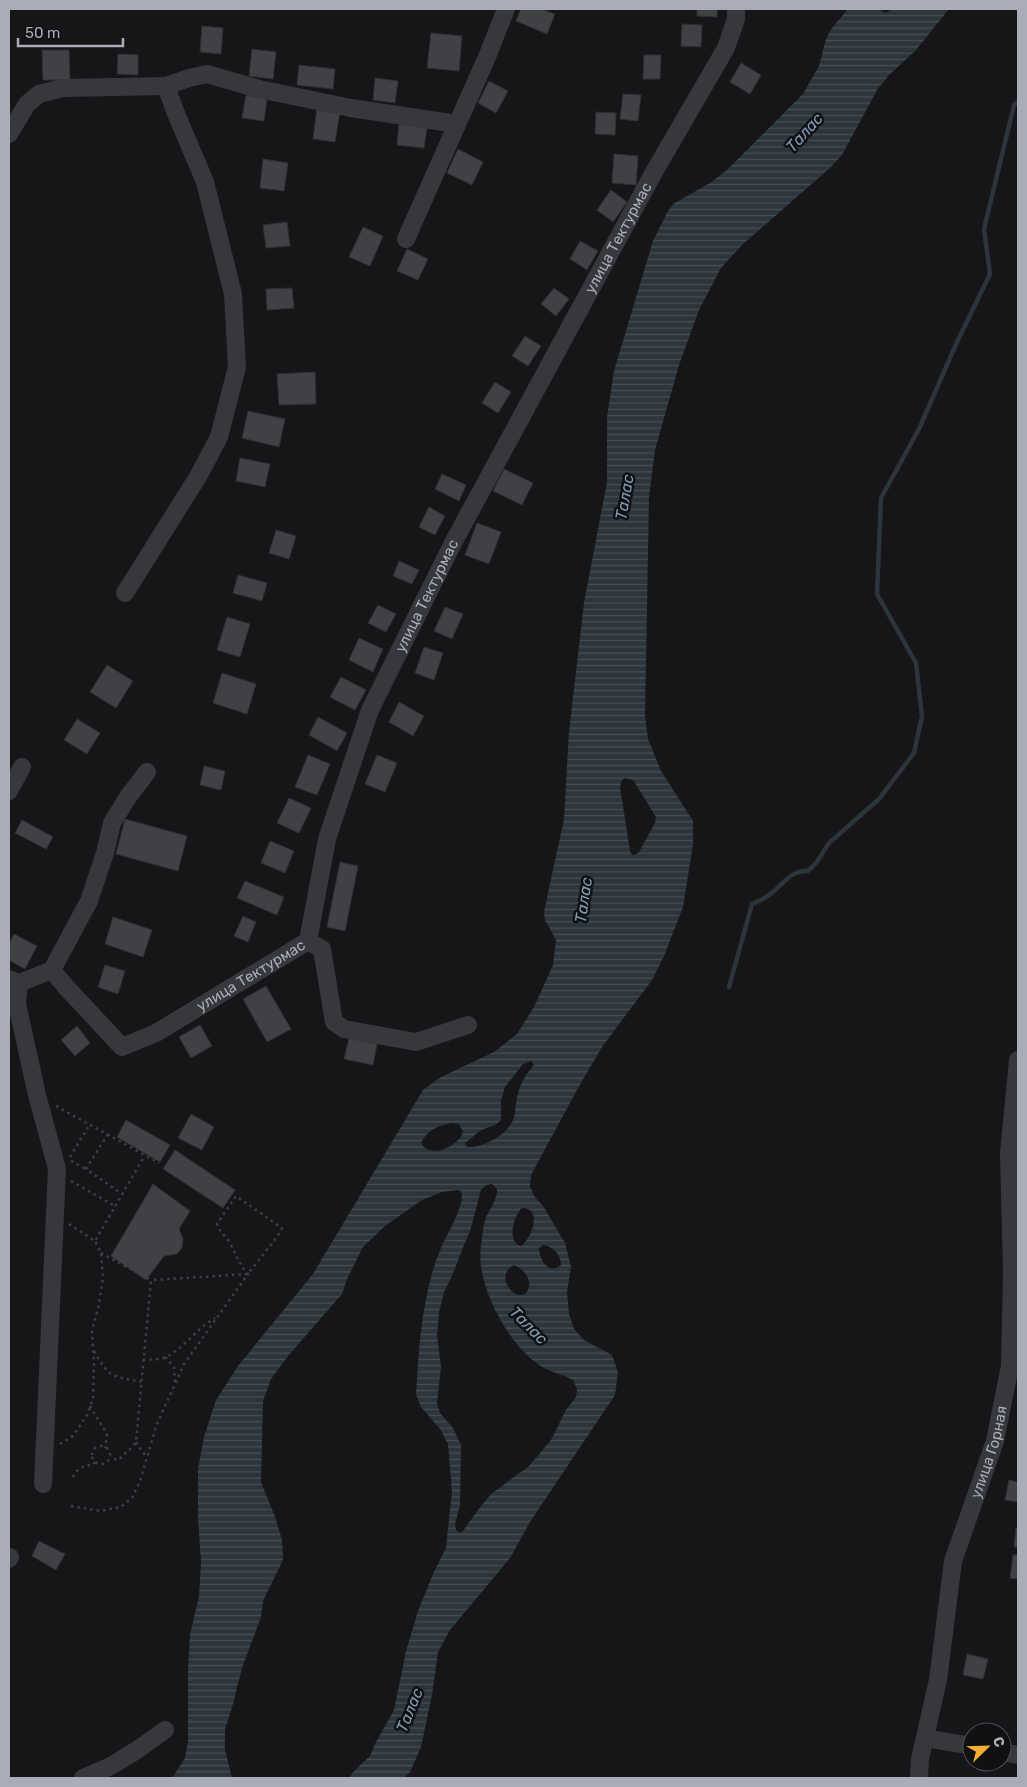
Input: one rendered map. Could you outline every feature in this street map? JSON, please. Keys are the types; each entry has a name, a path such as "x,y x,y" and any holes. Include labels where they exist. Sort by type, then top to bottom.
{"street":[{"path":"406,239 506,9"},
{"name":"улица Тектурмас","path":"52,970 122,1047 156,1032 308,941 327,839 370,710 457,534 654,172 726,48 736,19 736,9"},
{"path":"9,134 28,104 39,94 63,88 166,86 207,74 259,89 350,108 457,124"},
{"path":"125,593 198,475 219,437 238,367 233,294 205,182 166,86"},
{"path":"9,791 22,767"},
{"path":"43,1484 57,1169 37,1095 16,1004 14,981 52,970 89,900 105,853 112,823 128,797 147,772"},
{"path":"308,941 322,949 334,1022 344,1029 416,1042 468,1025"},
{"name":"улица Горная","path":"919,1778 920,1759 938,1680 953,1561 994,1441 1014,1367 1009,1153 1018,1060"},
{"path":"83,1778 111,1766 166,1730"},
{"path":"925,1738 962,1744"}],"path":[{"path":"37,1095 159,1163"},
{"path":"90,1124 68,1160 86,1169 122,1194"},
{"path":"86,1169 108,1134"},
{"path":"95,1241 145,1155"},
{"path":"69,1179 115,1206"},
{"path":"72,1506 101,1510 121,1507 132,1498 140,1481 157,1424 184,1364 216,1317 279,1234 282,1228 236,1196 217,1224 218,1228 230,1242 238,1263 248,1274"},
{"path":"44,1453 73,1436 87,1415 93,1399 92,1331 103,1278 102,1253 95,1241 55,1214"},
{"path":"102,1253 151,1280 136,1442 132,1450 123,1453 119,1460 110,1458"},
{"path":"154,1280 248,1274"},
{"path":"143,1360 165,1357 171,1354 185,1343 203,1324 216,1317"},
{"path":"93,1350 105,1370 112,1376 141,1382"},
{"path":"165,1357 174,1367 175,1384"},
{"path":"90,1406 107,1434 105,1448"},
{"path":"136,1442 146,1457"},
{"path":"101,1446 105,1448 108,1450 110,1458 104,1464 96,1464 92,1457 94,1449 101,1446"},
{"path":"73,1477 78,1470 86,1465 93,1465 96,1462"}],"water":[{"name":"Талас","path":"848,9 880,9 886,13 892,9 949,9 916,50 888,76 877,90 842,155 831,167 743,244 721,268 699,310 679,365 655,450 649,497 645,716 648,739 661,771 693,821 693,844 683,907 664,956 652,980 602,1047 531,1175 530,1186 534,1196 543,1206 565,1243 571,1267 567,1292 569,1314 574,1329 584,1340 612,1355 618,1372 615,1395 530,1522 510,1558 450,1630 438,1652 432,1695 421,1747 410,1772 404,1778 349,1778 370,1756 394,1710 406,1651 418,1611 446,1548 452,1491 448,1444 440,1429 421,1407 416,1394 422,1320 426,1301 441,1248 461,1203 461,1191 442,1192 422,1200 385,1226 363,1247 347,1279 342,1294 288,1356 271,1379 263,1401 261,1482 282,1540 283,1560 263,1601 261,1617 242,1668 225,1729 225,1750 232,1778 172,1778 185,1758 188,1741 190,1635 199,1596 201,1562 198,1518 198,1469 204,1437 216,1400 238,1366 313,1274 423,1090 441,1077 494,1052 517,1034 534,1007 553,965 556,940 545,920 544,912 564,819 569,732 584,603 607,482 607,417 614,371 653,241 673,204 710,183 727,170 803,94 819,66 826,39 832,28","holes":["625,778 633,780 656,817 655,823 639,852 635,855 632,855 630,851 620,787 622,780","531,1061 534,1065 520,1088 514,1118 510,1126 494,1140 473,1147 467,1147 465,1143 476,1134 496,1125 501,1120 501,1100 505,1087 523,1064","459,1124 463,1132 456,1142 444,1149 437,1151 425,1148 421,1143 424,1138 430,1131 443,1125","492,1184 497,1189 495,1201 485,1220 480,1261 483,1278 496,1312 505,1328 527,1355 539,1365 573,1380 577,1389 576,1397 566,1410 551,1440 529,1466 491,1494 463,1531 459,1533 456,1530 455,1524 460,1505 461,1445 453,1428 440,1413 437,1404 441,1367 437,1335 439,1312 444,1292 471,1228 481,1190 486,1185","522,1208 528,1209 534,1218 534,1224 529,1237 521,1246 516,1244 513,1234 516,1216","543,1245 550,1247 558,1255 561,1265 552,1269 546,1265 539,1252 539,1248","514,1265 524,1272 528,1278 528,1290 524,1294 514,1293 506,1283 505,1276"]}],"building":[{"path":"521,9 541,9 555,14 547,34 516,21"},
{"path":"697,9 717,9 717,17 697,16"},
{"path":"682,24 702,25 701,47 681,46"},
{"path":"202,26 223,28 221,54 200,52"},
{"path":"431,33 462,36 459,71 427,68"},
{"path":"252,49 276,52 273,79 249,76"},
{"path":"42,50 69,50 70,80 43,80"},
{"path":"118,54 138,55 138,75 117,74"},
{"path":"644,55 661,55 660,79 643,79"},
{"path":"741,63 761,75 750,94 730,82"},
{"path":"299,65 335,69 333,89 297,85"},
{"path":"375,78 398,81 395,103 373,100"},
{"path":"489,81 508,91 496,113 478,103"},
{"path":"623,94 641,95 638,121 620,119"},
{"path":"246,95 267,99 264,121 242,118"},
{"path":"317,108 340,111 335,142 313,139"},
{"path":"596,112 616,113 615,135 595,134"},
{"path":"399,124 427,128 424,148 397,145"},
{"path":"458,149 483,162 472,185 447,173"},
{"path":"614,154 638,156 636,185 612,183"},
{"path":"263,159 288,163 284,191 260,188"},
{"path":"611,190 627,202 613,222 597,210"},
{"path":"287,222 290,246 266,248 263,225"},
{"path":"363,227 383,236 370,266 349,257"},
{"path":"580,241 598,251 587,270 570,259"},
{"path":"407,249 428,259 418,280 397,271"},
{"path":"292,288 294,308 267,310 266,289"},
{"path":"554,288 569,299 556,316 541,304"},
{"path":"525,336 541,346 528,366 512,356"},
{"path":"315,372 316,404 279,405 277,374"},
{"path":"495,382 511,392 498,413 482,403"},
{"path":"248,411 285,419 279,447 242,438"},
{"path":"240,458 270,464 265,487 236,481"},
{"path":"504,469 533,483 522,505 493,491"},
{"path":"442,474 466,485 459,501 435,489"},
{"path":"429,507 445,516 435,535 419,527"},
{"path":"477,523 501,532 489,564 465,555"},
{"path":"276,530 296,536 289,559 269,553"},
{"path":"399,561 419,570 412,584 393,576"},
{"path":"238,575 267,583 262,601 233,593"},
{"path":"378,605 396,614 386,632 368,623"},
{"path":"445,607 463,614 452,639 434,631"},
{"path":"227,617 250,624 240,657 217,650"},
{"path":"359,638 383,649 373,672 349,660"},
{"path":"424,647 443,653 434,680 415,673"},
{"path":"107,665 133,681 116,708 90,692"},
{"path":"222,673 256,684 247,714 213,703"},
{"path":"341,677 366,690 355,710 330,697"},
{"path":"399,702 424,716 413,736 389,722"},
{"path":"318,717 347,733 337,751 309,735"},
{"path":"77,719 100,733 87,754 64,740"},
{"path":"308,755 330,764 317,795 295,787"},
{"path":"377,755 397,763 385,792 365,784"},
{"path":"204,766 225,771 221,790 200,785"},
{"path":"289,798 311,808 299,833 277,823"},
{"path":"125,819 187,836 178,871 116,854"},
{"path":"22,820 53,837 46,849 15,833"},
{"path":"270,841 294,851 285,873 261,863"},
{"path":"340,862 358,866 345,931 327,927"},
{"path":"245,881 284,897 277,915 237,898"},
{"path":"243,916 256,922 248,942 234,936"},
{"path":"113,917 152,930 143,957 105,944"},
{"path":"14,934 37,946 25,969 9,960 9,944"},
{"path":"105,965 125,971 118,994 98,987"},
{"path":"266,986 291,1029 267,1042 243,999"},
{"path":"200,1025 212,1046 191,1058 179,1037"},
{"path":"77,1026 90,1043 75,1056 61,1040"},
{"path":"349,1038 377,1044 373,1065 344,1059"},
{"path":"191,1114 214,1127 202,1150 178,1138"},
{"path":"126,1120 170,1145 160,1162 117,1137"},
{"path":"175,1150 235,1190 223,1208 163,1169"},
{"path":"153,1184 190,1211 179,1229 183,1239 182,1248 177,1254 164,1256 146,1280 111,1256"},
{"path":"1009,1480 1018,1482 1018,1502 1005,1500"},
{"path":"1016,1528 1018,1528 1018,1547 1014,1547"},
{"path":"39,1541 65,1554 56,1570 32,1556"},
{"path":"1013,1555 1018,1555 1018,1579 1010,1578"},
{"path":"967,1654 988,1659 983,1679 963,1675"}],"waterway":[{"path":"729,987 752,904 772,893 795,873 808,871 816,863 829,843 879,799 914,753 922,716 916,663 877,594 881,498 919,429 957,342 990,274 984,229 1014,105 1018,102"}]}
